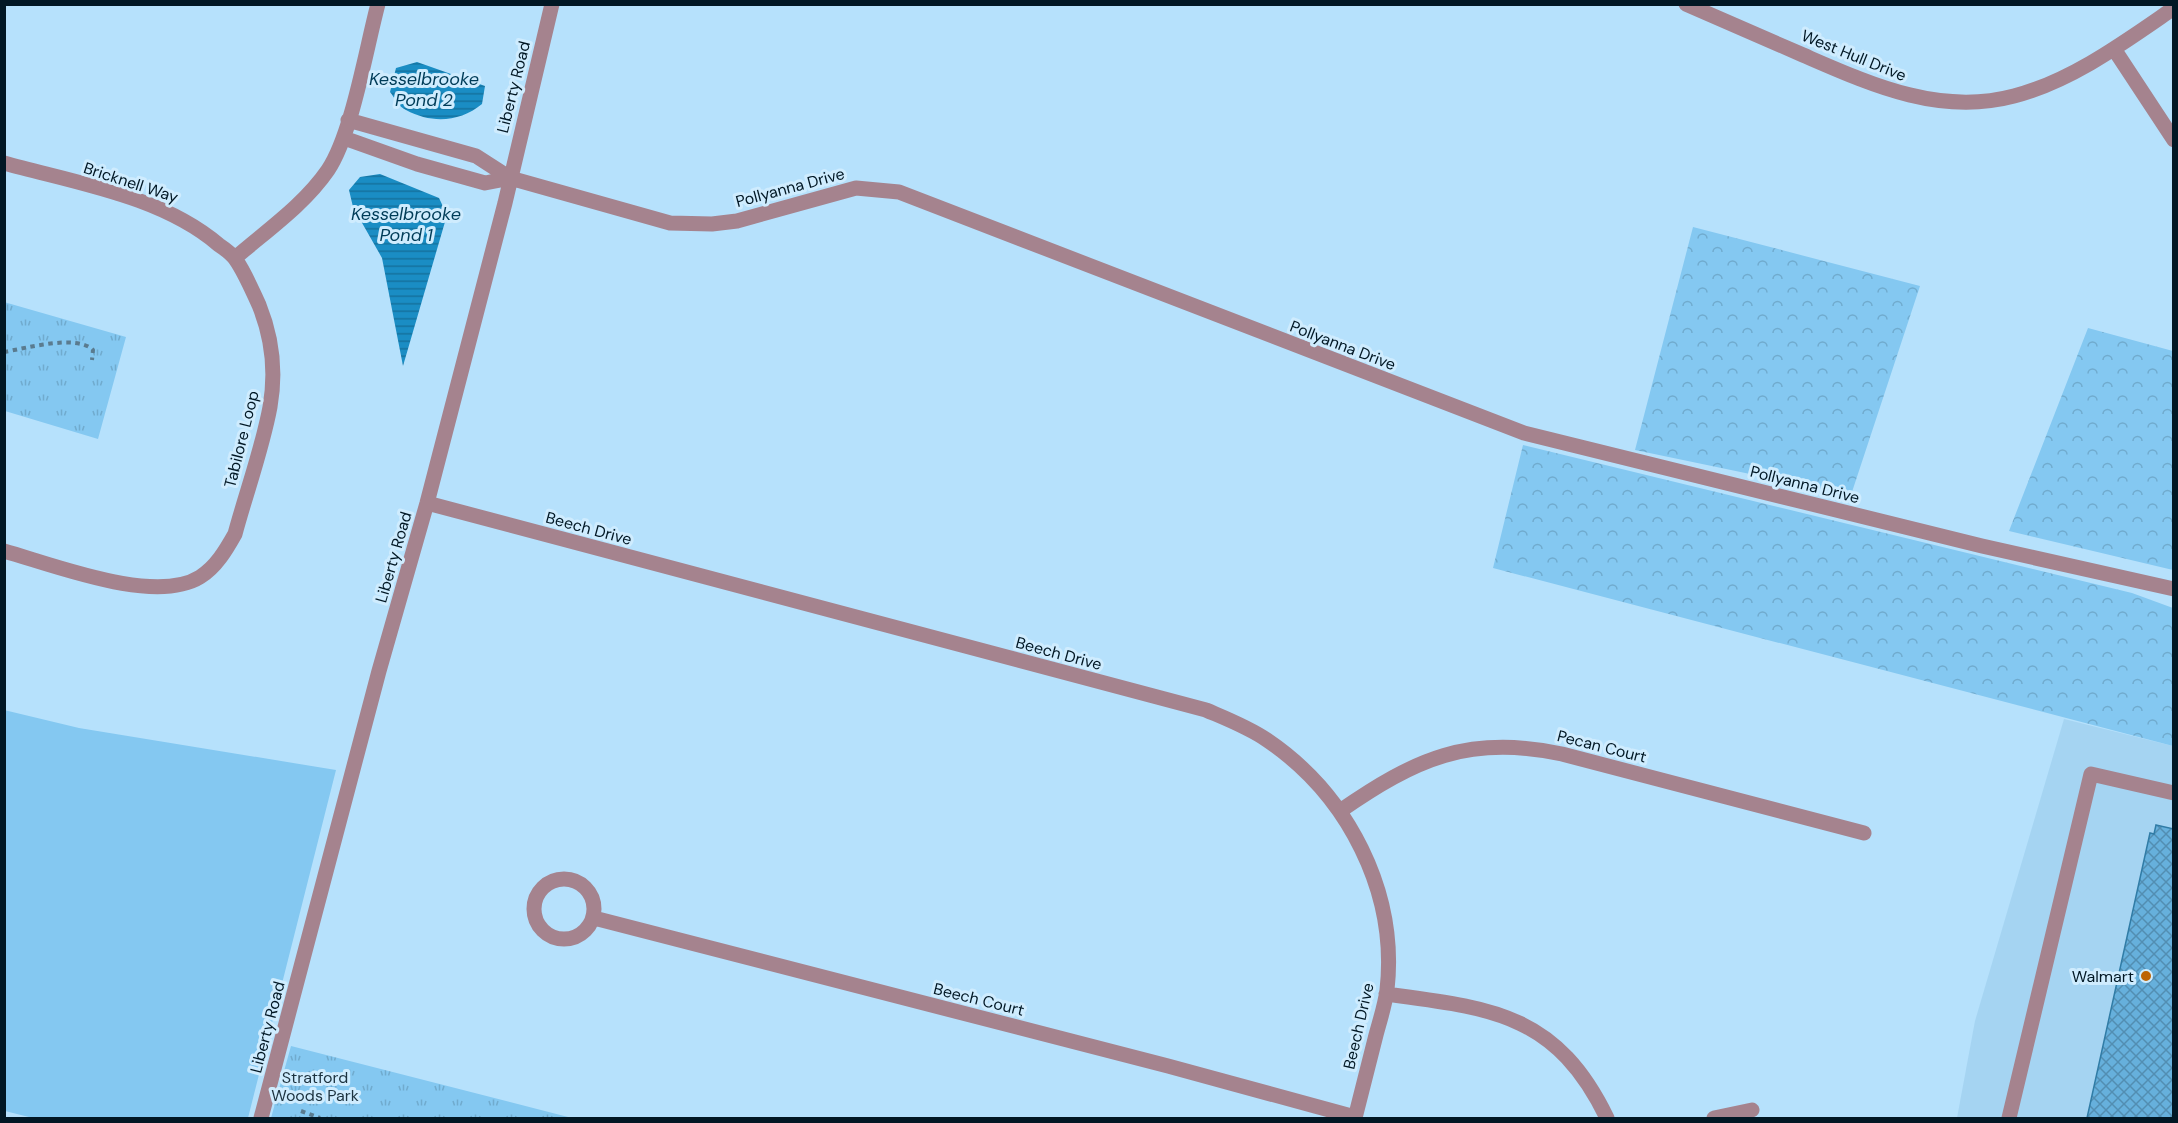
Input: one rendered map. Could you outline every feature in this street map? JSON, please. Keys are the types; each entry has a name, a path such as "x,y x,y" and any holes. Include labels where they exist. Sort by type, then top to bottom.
{"street":[{"path":"235,258 317,184 329,169 344,138 378,4"},
{"name":"Liberty Road","path":"261,1119 379,671 427,503 552,4"},
{"name":"West Hull Drive","path":"1686,4 1864,81 1911,96 1945,102 2014,96 2071,73 2114,50 2174,8"},
{"path":"2114,50 2174,140"},
{"path":"348,120 476,156 510,178"},
{"path":"344,138 417,164 485,183 510,178"},
{"name":"Bricknell Way","path":"4,163 159,207 188,221 235,258"},
{"name":"Pollyanna Drive","path":"510,178 670,223 686,224 737,220 856,188 899,192 1524,432 1982,546 2174,589"},
{"name":"Tabilore Loop","path":"4,551 132,586 161,589 182,585 201,577 225,551 235,534 264,431 270,408 273,377 272,350 264,317 235,258"},
{"name":"Beech Drive","path":"427,503 1206,710 1238,724 1276,747 1319,785 1340,811 1371,868 1381,902 1386,934 1386,994 1355,1118"},
{"name":"Pecan Court","path":"1340,811 1387,778 1414,764 1477,748 1511,746 1562,754 1864,833"},
{"path":"2009,1119 2091,774 2174,793"},
{"path":"561,879 573,880 584,886 591,895 595,906 594,918 579,936 568,940 556,938 545,933 537,924 534,912 535,901 540,890 550,883 561,879"},
{"name":"Beech Court","path":"594,918 1157,1063 1355,1118"},
{"path":"1386,994 1474,1006 1528,1027 1554,1046 1575,1066 1594,1093 1607,1119"},
{"path":"1714,1119 1752,1110"}],"path":[{"path":"4,352 72,342 87,343 93,350 92,360"},
{"path":"301,1111 320,1119"}],"shaded area":[{"path":"2064,719 2173,746 2173,1118 1957,1118 1975,1021"}],"green space":[{"path":"1693,227 1920,286 1851,495 1635,450"},
{"path":"4,302 126,337 98,439 5,411"},
{"path":"2088,328 2173,351 2173,570 2009,531"},
{"path":"1523,445 2132,593 2173,608 2173,746 1493,568"},
{"path":"4,710 79,728 336,770 248,1118 33,1118 5,1111"},
{"name":"Stratford Woods Park","path":"291,1046 572,1118 271,1118"}],"water":[{"name":"Kesselbrooke Pond 2","path":"417,62 485,86 482,104 455,118 445,119 426,118 403,109 390,92 396,68"},
{"name":"Kesselbrooke Pond 1","path":"380,174 439,198 447,215 403,366 382,258 353,207 349,190 360,177"}],"building":[{"name":"Walmart","path":"2156,825 2174,829 2174,1118 2087,1118 2150,833 2154,834"}],"place":[{"name":"Walmart","path":"2146,976"}]}
